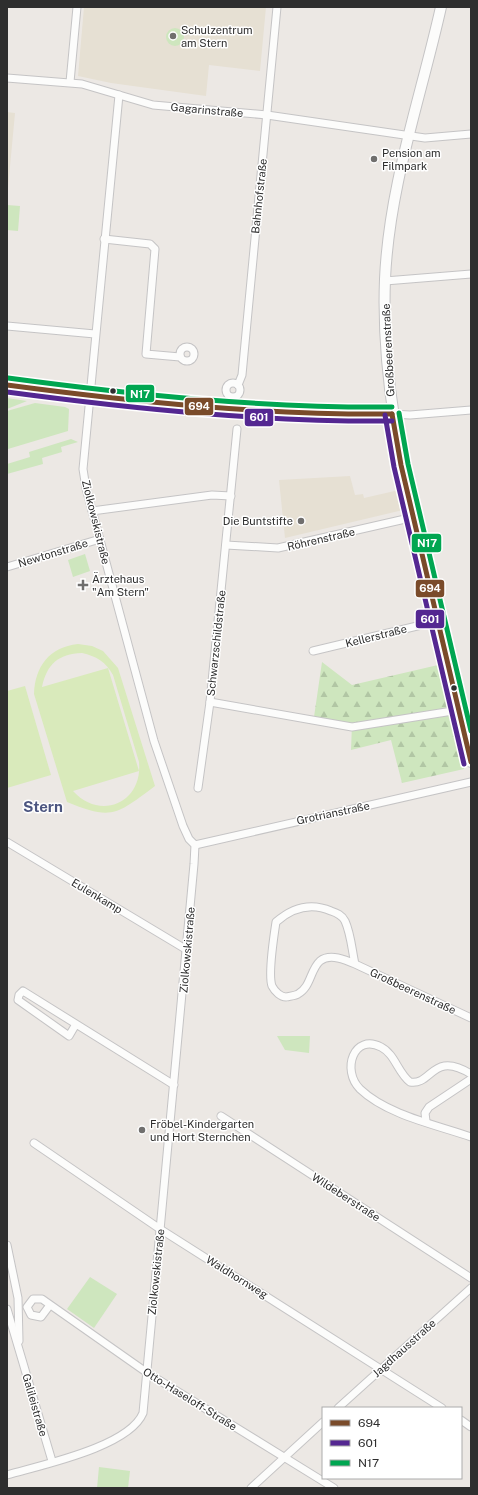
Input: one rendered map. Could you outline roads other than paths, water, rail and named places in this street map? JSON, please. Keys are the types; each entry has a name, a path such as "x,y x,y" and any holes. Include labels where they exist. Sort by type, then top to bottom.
{"street":[{"path":"70,82 77,7"},
{"name":"Bahnhofstraße","path":"238,385 242,375 277,7"},
{"name":"Großbeerenstraße","path":"441,7 408,136 392,214 385,281 387,366 392,414 401,465 471,762"},
{"name":"Gagarinstraße","path":"7,78 70,82 154,105 267,115 408,136 425,138 471,134"},
{"name":"Ziolkowskistraße","path":"7,1475 108,1443 134,1427 142,1414 187,950 195,845 185,833 166,782 92,511 86,488 84,469 89,396 118,95"},
{"path":"104,239 150,244 155,249 146,354 180,357"},
{"path":"385,281 471,274"},
{"path":"7,326 95,334"},
{"path":"7,385 89,396 238,411 314,415 410,415 471,410"},
{"name":"Schwarzschildstraße","path":"198,788 210,702 237,429"},
{"path":"92,511 212,495 231,496"},
{"name":"Röhrenstraße","path":"226,545 278,548 414,517"},
{"name":"Newtonstraße","path":"7,567 100,539"},
{"name":"Kellerstraße","path":"313,651 438,621"},
{"path":"210,702 352,727 459,710"},
{"name":"Grotrianstraße","path":"195,845 471,782"},
{"name":"Eulenkamp","path":"7,842 187,950"},
{"name":"Großbeerenstraße","path":"355,964 345,922 341,915 323,908 311,906 286,913 276,922 272,986 276,993 284,997 298,995 306,987 320,962 328,958 341,958 471,1018"},
{"path":"76,1024 70,1036 18,1000 19,995 23,991 174,1085"},
{"path":"471,1074 459,1067 445,1066 418,1081 412,1082 408,1080 387,1050 372,1044 358,1049 350,1061 350,1072 360,1088 393,1110 471,1137"},
{"path":"426,1121 425,1113 429,1107 471,1079"},
{"name":"Wildeberstraße","path":"221,1116 471,1278"},
{"name":"Waldhornweg","path":"34,1143 160,1229 440,1407"},
{"name":"Galileistraße","path":"7,1245 18,1298 20,1321 19,1348"},
{"name":"Jagdhausstraße","path":"339,1407 471,1288"},
{"name":"Otto-Haseloff-Straße","path":"50,1305 146,1372 283,1458 334,1488"},
{"name":"Galileistraße","path":"7,1309 9,1324 19,1348 52,1461"},
{"path":"9,1324 20,1321"},
{"path":"462,1421 471,1427"},
{"path":"251,1488 322,1423"}],"place":[{"name":"Schulzentrum am Stern","path":"173,36"},
{"name":"Pension am Filmpark","path":"374,159"},
{"name":"Die Buntstifte","path":"301,521"},
{"name":"Ärztehaus \"Am Stern\"","path":"83,585"},
{"name":"Fröbel-Kindergarten und Hort Sternchen","path":"142,1130"}],"district":[{"name":"Stern","path":"43,807"}]}
